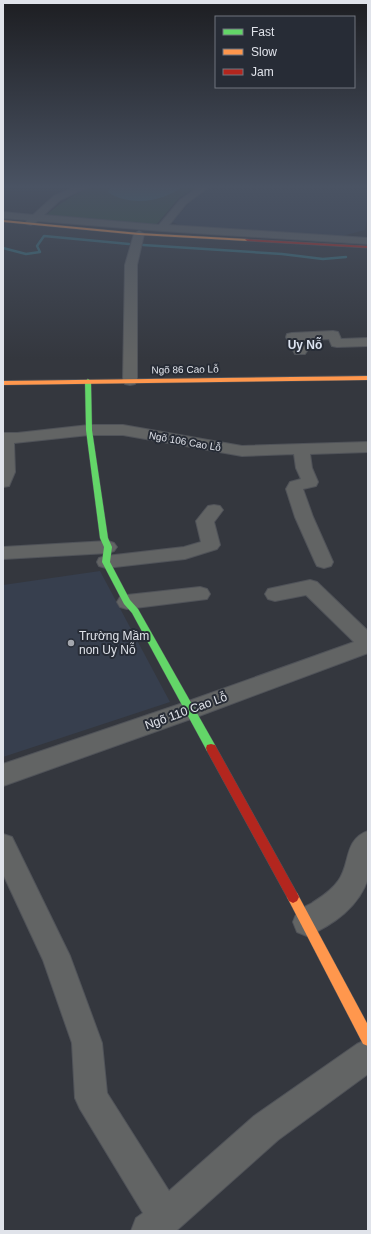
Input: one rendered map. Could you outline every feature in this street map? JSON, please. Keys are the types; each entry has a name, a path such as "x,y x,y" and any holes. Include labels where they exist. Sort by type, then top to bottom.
{"street":[{"path":"130,381 131,265 137,244"},
{"path":"308,244 368,247"},
{"path":"300,351 292,337 333,335 337,343 368,342"},
{"name":"Ngõ 86 Cao Lỗ","path":"3,383 368,378"},
{"path":"88,381 89,430 104,538 107,554 127,602 135,611 191,710 307,922 368,1039"},
{"name":"Ngõ 106 Cao Lỗ","path":"4,438 89,430 123,430 242,451 368,447"},
{"path":"3,482 7,472 4,438"},
{"path":"301,450 304,468 310,482 296,486 294,489 304,517 324,562"},
{"path":"3,553 185,553 211,545 205,521 214,510"},
{"path":"275,594 310,587 368,644"},
{"path":"127,602 200,594"},
{"name":"Ngõ 110 Cao Lỗ","path":"3,775 191,710 368,644"},
{"path":"307,922 332,906 344,895 352,884 363,848 368,843"},
{"path":"3,846 56,956 87,1043 91,1098 157,1224 266,1128 368,1055"}],"shaded area":[{"name":"Trường Mầm non Uy Nỗ","path":"100,571 170,702 3,757 3,585"}],"waterway":[{"path":"3,248 26,254 40,252 37,246 39,244"},
{"path":"125,244 129,244"},
{"path":"143,245 282,254 323,259 346,257"}],"traffic: fast":[{"path":"88,381 89,430 104,538 108,547 106,562 127,602 135,611 211,748"}],"traffic: slow":[{"path":"3,383 368,378"},
{"path":"293,897 368,1039"}],"traffic: jam":[{"path":"309,244 368,247"},
{"path":"211,748 293,897"}],"place":[{"name":"Trường Mầm non Uy Nỗ","path":"71,643"}],"district":[{"name":"Uy Nỗ","path":"305,345"}]}
